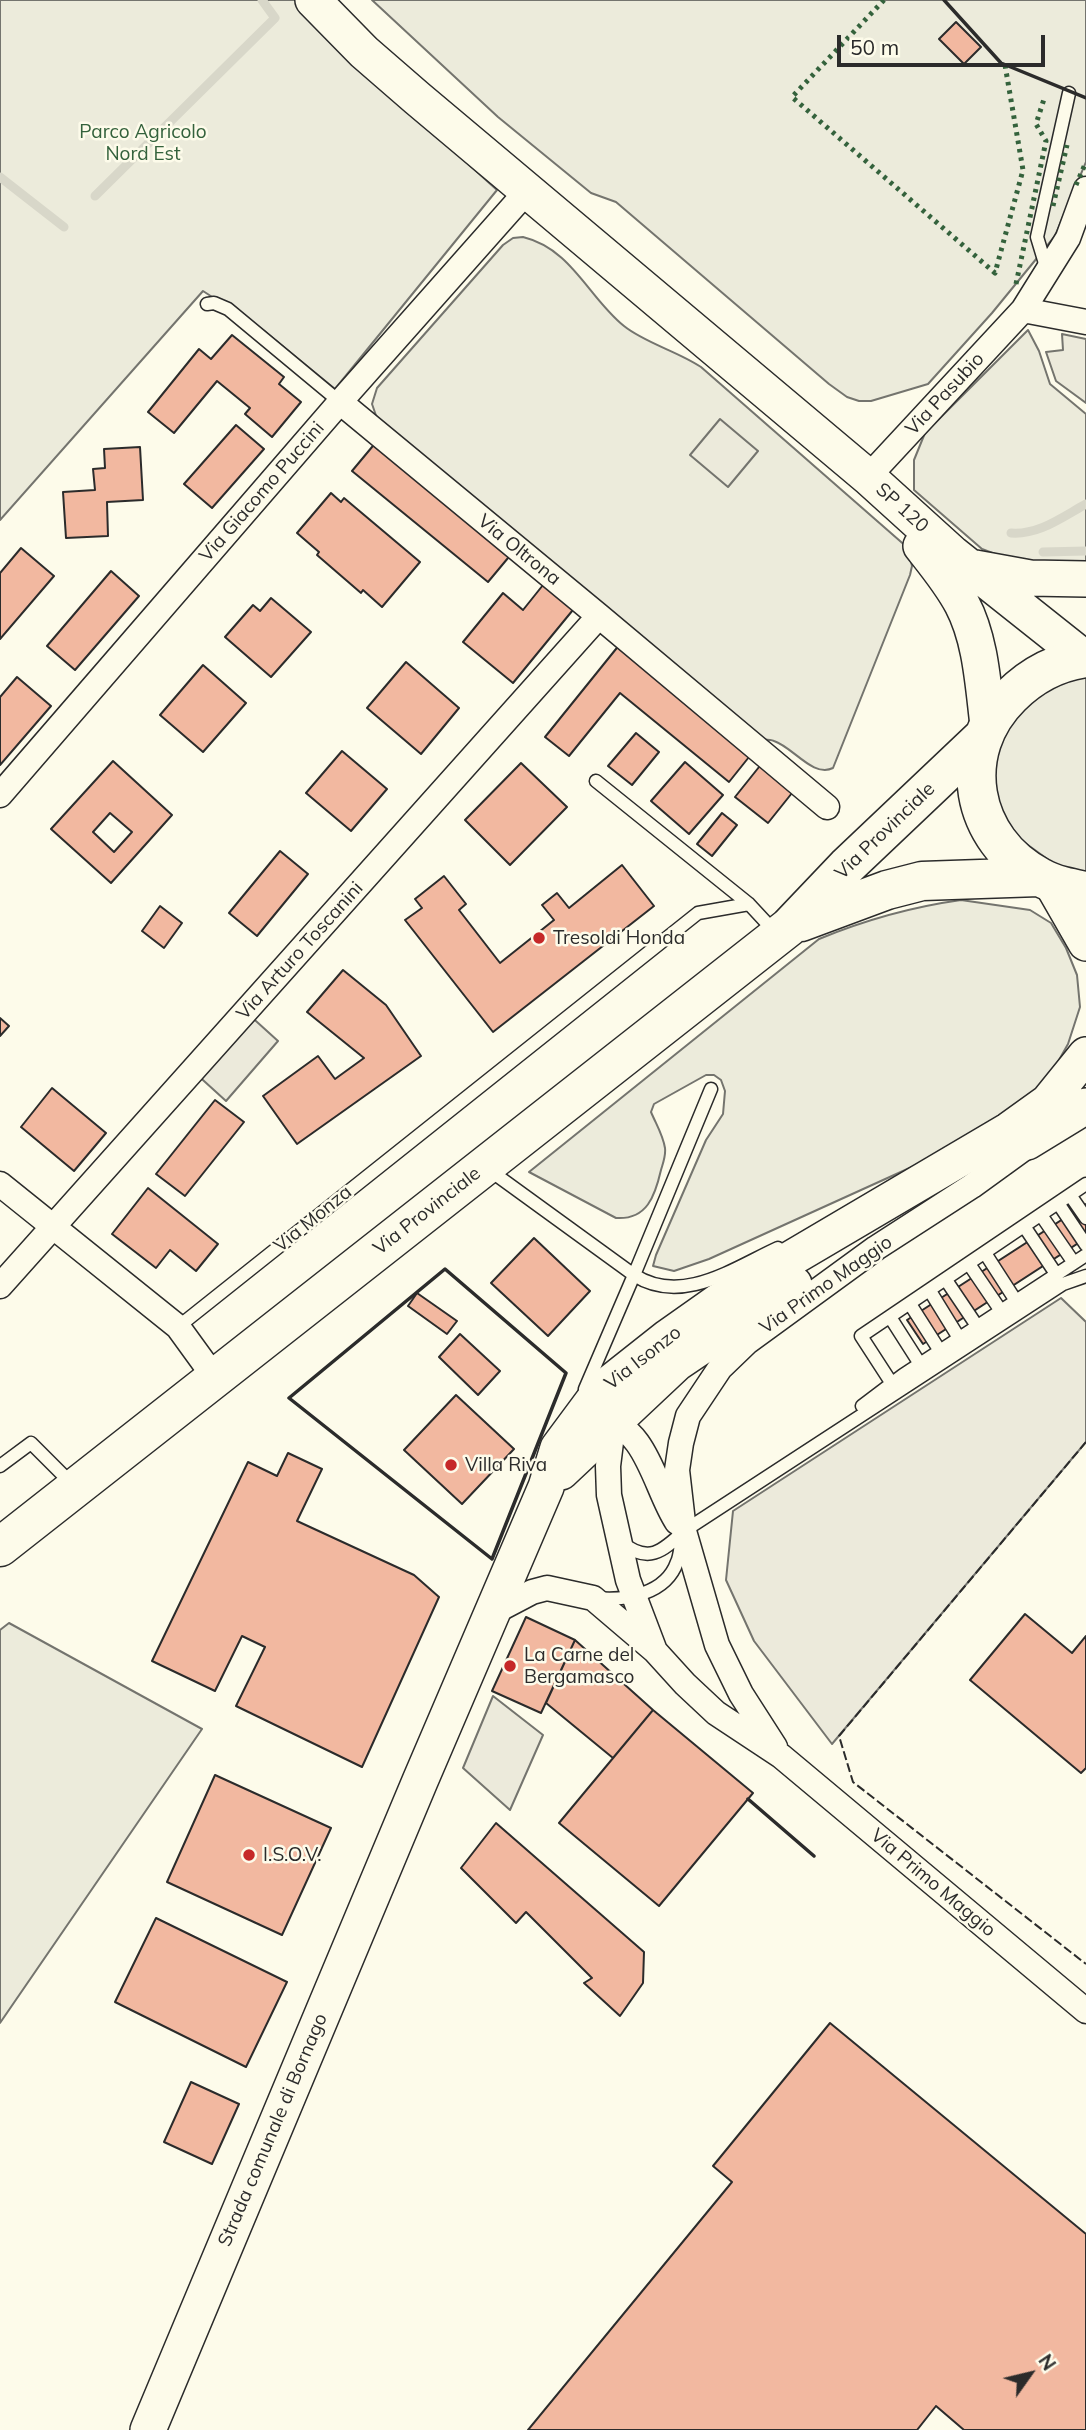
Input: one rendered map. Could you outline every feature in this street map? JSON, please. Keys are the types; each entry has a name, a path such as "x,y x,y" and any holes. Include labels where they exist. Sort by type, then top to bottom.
{"main road":[{"name":"Via Provinciale","path":"76,1487 784,931 985,732 1003,703 1036,674 1061,663 1085,658"},
{"path":"985,732 975,778 984,817 1017,861 1059,883"},
{"name":"Via Provinciale","path":"784,931 887,890 922,881 1059,883"},
{"path":"0,1547 76,1487"}],"street":[{"name":"SP 120","path":"313,0 364,52 527,191 868,477 969,566 1085,658"},
{"name":"Via Pasubio","path":"868,477 1023,310 1068,238 1086,189"},
{"name":"Via Giacomo Puccini","path":"0,795 340,402 527,191"},
{"path":"1023,310 1086,322"},
{"name":"Via Oltrona","path":"340,402 827,807"},
{"path":"868,477 945,576 963,604 974,631 985,732"},
{"path":"969,566 1030,578 1086,579"},
{"name":"Via Arturo Toscanini","path":"0,1286 599,616"},
{"path":"1059,883 1086,943"},
{"name":"Via Isonzo","path":"399,1831 566,1437 601,1390 668,1337 732,1294 1009,1130 1048,1102 1086,1055"},
{"path":"546,1487 677,1363 766,1301 1084,1107"},
{"name":"Via Primo Maggio","path":"781,1756 741,1694 717,1645 684,1531 677,1470 688,1416 720,1368 747,1342 802,1301 1084,1107"},
{"path":"0,1184 178,1327 215,1378"},
{"path":"614,1422 619,1395 647,1367 732,1294"},
{"path":"566,1437 589,1420 603,1419 614,1422"},
{"name":"Via Primo Maggio","path":"655,1651 634,1596 618,1539 608,1481 614,1422 631,1434 639,1445 653,1468 667,1507 684,1531"},
{"name":"Via Primo Maggio","path":"492,1613 532,1592 547,1588 593,1598 655,1651 685,1685 716,1713 781,1756 1086,2011"},
{"name":"Strada comunale di Bornago","path":"148,2430 399,1831"}],"lane":[{"path":"1047,271 1037,237 1069,93"},
{"name":"Via Oltrona","path":"207,304 214,303 228,309 340,402"},
{"path":"596,781 784,931"},
{"name":"Via Monza","path":"178,1327 698,913 749,904"},
{"path":"566,1437 711,1089"},
{"path":"484,1166 643,1281 673,1288 709,1282 931,1177"},
{"path":"895,1388 861,1336 1086,1184"},
{"path":"1070,1195 1086,1218"},
{"path":"1058,1203 1086,1245"},
{"path":"1041,1215 1074,1263"},
{"path":"1024,1226 1056,1274"},
{"path":"985,1253 1016,1301"},
{"path":"895,1388 920,1363 1086,1255"},
{"path":"969,1264 1001,1311"},
{"path":"618,1539 632,1551 655,1554 684,1531 781,1468 804,1446 1063,1284 1086,1276"},
{"path":"946,1280 977,1326"},
{"path":"930,1291 959,1338"},
{"path":"910,1304 940,1351"},
{"path":"890,1317 920,1363"},
{"path":"0,1466 31,1443 76,1487"},
{"path":"593,1598 610,1600 661,1587 677,1564 684,1531"}],"green space":[{"name":"Parco Agricolo Nord Est","path":"0,0 297,0 350,57 497,190 335,389 263,330 203,291 0,520"},
{"path":"372,0 1086,0 1086,162 1055,236 992,313 928,384 871,401 859,401 847,397 829,384 616,202 591,193 498,117"},
{"path":"523,237 540,243 567,263 624,326 701,367 908,548 912,566 910,575 833,768 818,769 781,744 757,739 380,427 372,404 377,388 503,245 513,238"},
{"path":"1028,330 1039,351 1050,384 1086,414 1086,565 1070,566 1003,557 982,549 914,490 914,460 925,433"},
{"path":"1086,675 1086,874 1057,866 1021,840 999,811 992,766 1008,724 1045,689"},
{"path":"961,900 1030,910 1051,923 1066,948 1077,975 1080,1007 1068,1044 1046,1083 958,1146 709,1259 674,1271 653,1266 706,1140 723,1114 725,1091 721,1080 714,1075 706,1075 654,1104 651,1112 663,1139 665,1157 652,1197 642,1211 635,1215 616,1218 529,1172 819,939 888,915"},
{"path":"9,1623 202,1729 0,2023 0,1630"}],"shaded area":[{"path":"1062,334 1086,339 1086,403 1056,381 1046,352 1063,350"},
{"path":"720,419 758,451 728,487 690,455"},
{"path":"246,1012 278,1041 226,1101 193,1071"},
{"path":"1061,1298 1086,1322 1086,1442 832,1744 754,1641 726,1580 733,1511"},
{"path":"493,1696 543,1735 510,1810 463,1768"}],"building":[{"path":"956,22 981,47 964,64 939,39"},
{"path":"232,335 284,377 279,384 301,402 272,437 245,414 250,408 217,381 174,433 148,412 199,349 211,359"},
{"path":"236,425 264,449 212,508 184,484"},
{"path":"377,441 513,552 488,582 352,471"},
{"path":"140,447 143,500 107,502 108,536 66,538 63,492 95,490 93,469 105,468 104,449"},
{"path":"331,493 341,502 344,498 420,562 382,607 363,590 361,593 317,555 319,552 297,533"},
{"path":"21,548 54,576 0,639 0,573"},
{"path":"111,571 139,596 75,670 47,646"},
{"path":"547,580 577,605 513,683 463,642 503,593 523,610"},
{"path":"271,598 311,632 271,677 225,637 253,605 260,611"},
{"path":"620,644 753,752 729,782 620,693 569,756 545,737"},
{"path":"406,662 459,708 421,754 367,708"},
{"path":"203,665 246,703 203,752 160,715"},
{"path":"17,677 51,706 0,765 0,697"},
{"path":"636,733 659,752 632,785 608,766"},
{"path":"342,751 387,789 351,831 306,793"},
{"path":"113,761 172,815 111,883 51,829","holes":["110,813 132,832 114,852 93,832"]},
{"path":"685,762 723,795 689,834 651,801"},
{"path":"763,762 796,788 768,823 735,797"},
{"path":"521,763 567,807 510,865 465,820"},
{"path":"722,813 737,825 712,856 697,844"},
{"path":"280,851 308,874 257,936 229,913"},
{"path":"622,865 654,906 493,1032 405,920 422,908 415,899 444,876 466,904 459,910 500,963 554,920 542,905 557,893 569,908"},
{"path":"160,906 182,923 164,948 142,931"},
{"path":"343,970 386,1005 421,1056 297,1144 263,1096 318,1056 335,1079 364,1058 307,1012"},
{"path":"0,1018 9,1026 0,1036"},
{"path":"52,1088 106,1133 74,1171 21,1127"},
{"path":"215,1100 244,1122 185,1196 156,1174"},
{"path":"148,1188 218,1244 196,1271 170,1250 156,1268 112,1234"},
{"path":"1086,1204 1086,1238 923,1344 907,1320"},
{"path":"534,1238 590,1291 548,1336 491,1283"},
{"path":"417,1293 457,1321 447,1334 408,1306"},
{"path":"460,1334 500,1371 478,1395 439,1357"},
{"name":"Villa Riva","path":"456,1395 514,1449 462,1504 404,1450"},
{"path":"288,1453 322,1469 297,1521 414,1575 439,1597 362,1767 236,1706 265,1647 242,1636 215,1691 152,1661 248,1462 277,1476"},
{"path":"1025,1614 1072,1653 1086,1636 1086,1768 1081,1773 970,1680"},
{"path":"526,1617 575,1640 541,1713 492,1691"},
{"path":"575,1640 653,1710 613,1758 546,1703"},
{"path":"653,1710 753,1793 659,1906 559,1823"},
{"name":"I.S.O.V.","path":"215,1775 331,1828 282,1935 167,1882"},
{"path":"496,1823 644,1952 643,1983 620,2016 584,1983 592,1978 526,1912 516,1923 461,1868"},
{"path":"156,1918 287,1982 246,2067 115,2002"},
{"path":"830,2023 1086,2234 1086,2430 964,2430 936,2406 917,2430 528,2430 732,2182 713,2166"},
{"path":"191,2082 239,2104 212,2164 164,2142"}],"waterway":[{"path":"95,196 275,18 262,0"},
{"path":"0,177 64,227"},
{"path":"1011,533 1041,528 1086,504"},
{"path":"1043,552 1086,551"}],"hedge":[{"path":"884,0 792,97 995,273 1023,170 1005,65"},
{"path":"1016,284 1046,141 1036,124 1045,96"},
{"path":"1053,206 1067,145"},
{"path":"1076,185 1086,162"}],"fence":[{"path":"1086,1442 839,1736 853,1782 1086,1964"}],"wall":[{"path":"944,0 1001,63 1086,98"},
{"path":"445,1269 566,1373 492,1559 289,1398 445,1269"},
{"path":"748,1799 814,1856"}],"place":[{"name":"Tresoldi Honda","path":"539,938"},
{"name":"Villa Riva","path":"451,1465"},
{"name":"La Carne del Bergamasco","path":"510,1666"},
{"name":"I.S.O.V.","path":"249,1855"}]}
